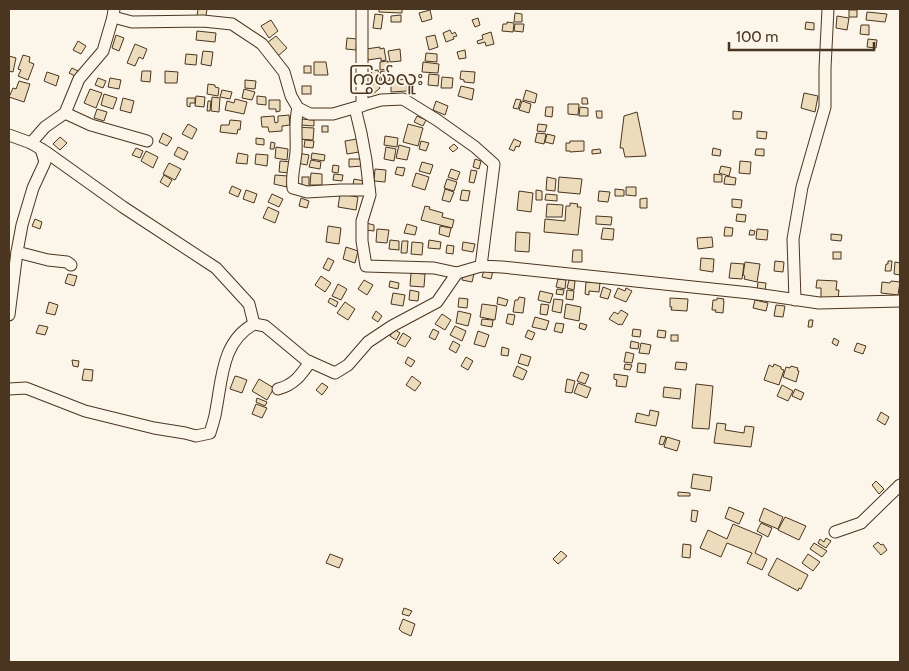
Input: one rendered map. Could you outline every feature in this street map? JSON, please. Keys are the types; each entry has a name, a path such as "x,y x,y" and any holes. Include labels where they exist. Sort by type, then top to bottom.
{"street":[{"path":"362,9 358,107 370,195 362,221 362,241 366,266 434,268 457,273 481,266 502,267 731,291 819,303 900,302"},
{"path":"795,300 795,230 802,186 825,107 828,9"},
{"path":"31,143 45,127 65,113 79,79 103,51 114,13 132,22 203,21 232,24 262,44 284,72 291,96 298,108 310,114 333,114 381,100 403,99 476,147 494,164 481,266"},
{"path":"298,108 293,188 307,192 369,190"},
{"path":"65,113 91,125 147,141"},
{"path":"9,136 31,143 42,150 123,207 216,268 250,304 254,324"},
{"path":"9,315 22,225 33,188 45,162 42,150"},
{"path":"17,252 48,260 68,262 71,266"},
{"path":"9,388 26,388 85,410 154,428 196,436 210,433 216,412 223,366 232,343 248,327 254,324 265,326 306,360 335,373 348,365 368,342 392,326 437,302 457,273"},
{"path":"278,389 285,387 300,377 310,362"},
{"path":"835,532 861,522 900,485"}],"building":[{"path":"198,9 207,9 206,16 197,16"},
{"path":"379,9 402,9 402,13 379,12"},
{"path":"430,10 432,19 422,22 419,13"},
{"path":"849,10 857,10 857,17 849,17"},
{"path":"867,12 887,14 885,22 866,20"},
{"path":"515,13 522,14 522,22 514,22"},
{"path":"375,14 383,15 381,29 373,28"},
{"path":"401,15 401,22 391,22 391,16"},
{"path":"837,16 849,18 847,30 836,28"},
{"path":"478,18 480,25 475,27 472,20"},
{"path":"271,20 278,31 269,38 261,26"},
{"path":"507,22 514,23 513,32 502,31 503,24 507,24"},
{"path":"806,22 814,23 814,30 805,29"},
{"path":"515,24 524,24 523,32 514,31"},
{"path":"861,25 869,25 869,35 860,34"},
{"path":"450,30 452,34 455,32 457,36 446,42 443,33"},
{"path":"197,31 216,33 215,42 196,40"},
{"path":"491,32 494,44 486,46 485,42 478,44 477,41 483,39 482,35"},
{"path":"116,35 124,38 119,51 112,48"},
{"path":"435,35 438,47 429,50 426,37"},
{"path":"276,36 287,48 278,56 267,43"},
{"path":"347,38 357,39 356,50 346,49"},
{"path":"868,39 877,40 876,48 867,47"},
{"path":"78,41 86,46 81,54 73,50"},
{"path":"135,44 147,49 143,59 139,57 135,66 127,63"},
{"path":"380,47 380,49 384,48 386,60 381,61 381,58 368,60 366,49"},
{"path":"400,49 401,61 390,62 388,51"},
{"path":"465,50 466,58 459,59 457,52"},
{"path":"203,51 213,52 211,66 201,64"},
{"path":"426,53 437,54 437,62 425,61"},
{"path":"186,54 197,55 196,65 185,64"},
{"path":"23,55 30,57 29,62 34,64 28,80 18,76 21,70 18,69"},
{"path":"9,56 16,58 13,72 9,71"},
{"path":"388,61 388,69 380,70 380,62"},
{"path":"314,62 326,62 328,75 314,75"},
{"path":"423,62 439,64 438,73 422,72"},
{"path":"304,66 311,66 311,73 304,73"},
{"path":"72,68 78,71 75,76 69,73"},
{"path":"378,70 380,81 373,78 371,71"},
{"path":"388,70 390,80 382,82 380,72"},
{"path":"142,71 151,71 150,82 141,81"},
{"path":"165,71 178,72 177,83 165,83"},
{"path":"461,71 475,72 474,83 464,82 464,80 460,79"},
{"path":"47,72 59,76 56,86 44,81"},
{"path":"429,74 439,75 438,86 428,85"},
{"path":"442,77 453,78 452,88 441,88"},
{"path":"98,78 106,81 103,88 95,85"},
{"path":"110,78 121,80 119,89 108,87"},
{"path":"407,79 407,91 391,92 391,80"},
{"path":"245,80 256,81 255,89 245,88"},
{"path":"19,81 30,84 24,102 9,97 13,88 16,89"},
{"path":"376,82 380,88 372,95 367,89"},
{"path":"208,84 219,88 218,96 207,94"},
{"path":"302,86 311,86 311,94 302,94"},
{"path":"461,86 474,89 472,100 458,96"},
{"path":"90,89 102,93 96,108 84,103"},
{"path":"244,89 255,92 252,100 242,98"},
{"path":"222,90 232,92 230,99 220,97"},
{"path":"526,90 537,94 535,103 523,100"},
{"path":"804,93 818,96 815,112 801,108"},
{"path":"104,94 117,98 113,109 101,105"},
{"path":"196,96 205,97 204,107 195,106"},
{"path":"257,96 266,97 266,105 257,104"},
{"path":"212,97 220,98 219,112 211,111"},
{"path":"123,98 134,101 131,113 120,110"},
{"path":"187,98 195,98 195,103 190,103 190,107 187,106"},
{"path":"582,98 587,98 588,104 582,104"},
{"path":"235,99 247,102 244,114 225,110 227,101 234,103"},
{"path":"516,99 521,100 518,109 513,108"},
{"path":"269,100 280,100 280,111 276,112 276,109 269,109"},
{"path":"208,101 211,101 210,111 207,111"},
{"path":"436,101 448,106 445,115 433,110"},
{"path":"522,101 531,104 529,113 519,110"},
{"path":"568,104 579,104 578,115 568,114"},
{"path":"546,107 553,107 552,117 545,116"},
{"path":"580,107 588,108 588,116 579,116"},
{"path":"97,109 107,112 104,121 94,118"},
{"path":"596,111 602,111 602,118 597,118"},
{"path":"733,111 742,112 741,119 733,119"},
{"path":"637,112 646,156 625,157 623,148 620,148 624,116"},
{"path":"289,115 290,125 282,126 282,131 269,132 268,127 262,127 261,117 274,116 275,123 278,122 278,116"},
{"path":"417,116 426,120 423,126 414,122"},
{"path":"300,119 314,120 314,126 300,125"},
{"path":"230,120 241,121 240,130 238,129 237,134 220,132 221,125 229,125"},
{"path":"188,124 197,129 192,139 182,134"},
{"path":"408,124 423,128 418,146 403,142"},
{"path":"538,124 547,125 545,132 537,131"},
{"path":"322,126 328,126 328,132 322,132"},
{"path":"296,127 314,128 313,140 298,139"},
{"path":"757,131 767,132 766,139 757,138"},
{"path":"163,133 172,138 167,146 159,142"},
{"path":"537,133 546,134 544,144 535,142"},
{"path":"547,134 555,136 553,144 545,142"},
{"path":"385,136 398,138 397,147 384,145"},
{"path":"60,137 67,143 60,150 53,144"},
{"path":"256,138 264,139 264,145 256,144"},
{"path":"357,139 359,152 347,154 345,141"},
{"path":"514,139 521,142 514,151 509,149"},
{"path":"305,140 314,141 313,148 304,147"},
{"path":"421,141 429,143 426,151 419,149"},
{"path":"570,141 584,141 584,151 566,151 566,143 570,143"},
{"path":"271,142 275,143 274,149 270,149"},
{"path":"454,144 458,148 453,152 449,148"},
{"path":"399,145 410,148 407,160 396,158"},
{"path":"178,147 188,152 184,160 174,155"},
{"path":"276,147 288,149 287,160 275,158"},
{"path":"386,147 396,149 394,161 384,159"},
{"path":"136,148 143,151 140,158 132,155"},
{"path":"713,148 721,150 720,156 712,155"},
{"path":"600,149 601,153 592,154 592,150"},
{"path":"756,149 764,149 764,156 755,155"},
{"path":"146,151 158,157 153,168 141,161"},
{"path":"238,153 248,155 247,164 236,163"},
{"path":"298,153 309,155 307,165 297,163"},
{"path":"312,153 325,155 324,161 311,159"},
{"path":"256,154 268,155 267,166 255,164"},
{"path":"349,159 362,159 363,166 349,167"},
{"path":"475,159 481,161 479,169 473,167"},
{"path":"311,160 321,162 320,169 309,167"},
{"path":"280,161 292,162 290,173 279,172"},
{"path":"740,161 751,162 750,174 739,173"},
{"path":"422,162 433,165 430,174 419,171"},
{"path":"169,163 181,169 175,180 163,174"},
{"path":"333,165 339,166 338,173 332,172"},
{"path":"721,166 731,168 729,176 719,173"},
{"path":"397,167 405,168 403,176 395,174"},
{"path":"375,169 386,170 385,182 374,181"},
{"path":"451,169 460,172 457,180 448,177"},
{"path":"471,170 477,171 474,183 469,182"},
{"path":"311,173 322,174 322,185 310,185"},
{"path":"416,173 429,177 425,190 412,186"},
{"path":"334,174 343,175 342,181 333,180"},
{"path":"714,174 722,175 722,182 714,182"},
{"path":"164,175 172,180 168,187 160,182"},
{"path":"275,175 288,176 287,187 274,184"},
{"path":"726,176 736,178 735,185 724,184"},
{"path":"302,177 309,177 309,188 302,188"},
{"path":"547,177 556,179 555,191 546,190"},
{"path":"559,177 582,179 580,194 558,192"},
{"path":"354,179 364,181 362,187 353,185"},
{"path":"447,179 457,182 454,191 444,188"},
{"path":"232,186 241,190 238,197 229,193"},
{"path":"626,187 636,187 636,196 626,195"},
{"path":"445,189 454,192 450,202 442,200"},
{"path":"615,189 624,190 624,196 615,196"},
{"path":"246,190 257,194 254,203 243,199"},
{"path":"462,190 470,191 468,201 460,200"},
{"path":"536,190 542,191 542,200 536,200"},
{"path":"519,191 533,193 531,212 517,210"},
{"path":"599,191 610,192 608,202 598,201"},
{"path":"272,194 283,199 279,207 268,202"},
{"path":"340,194 358,197 356,210 338,207"},
{"path":"546,194 557,195 557,201 545,200"},
{"path":"301,198 309,201 307,208 299,206"},
{"path":"647,198 647,208 640,208 640,199"},
{"path":"732,199 742,200 741,208 732,207"},
{"path":"570,203 578,204 577,207 581,207 578,235 544,232 545,219 565,221 566,206 570,206"},
{"path":"547,204 563,205 562,217 546,217"},
{"path":"425,206 443,213 442,217 454,220 452,228 421,220"},
{"path":"268,207 279,212 275,223 263,218"},
{"path":"737,214 746,215 745,222 736,221"},
{"path":"596,216 612,217 611,225 596,224"},
{"path":"35,219 42,222 40,229 32,226"},
{"path":"366,223 374,225 374,231 365,230"},
{"path":"407,224 417,227 415,235 404,233"},
{"path":"328,226 341,228 339,244 326,242"},
{"path":"440,226 451,228 449,237 439,234"},
{"path":"725,227 733,228 732,236 724,236"},
{"path":"603,228 614,229 613,240 601,239"},
{"path":"377,229 389,230 387,243 376,242"},
{"path":"757,229 768,230 767,240 756,239"},
{"path":"750,230 755,231 754,235 749,235"},
{"path":"516,232 530,233 529,252 515,251"},
{"path":"831,234 842,235 841,241 831,240"},
{"path":"712,237 713,247 698,249 697,238"},
{"path":"390,240 399,241 399,250 389,249"},
{"path":"429,240 441,242 440,249 428,248"},
{"path":"402,241 408,241 407,253 401,253"},
{"path":"412,242 423,243 422,255 411,254"},
{"path":"463,242 475,244 473,252 462,250"},
{"path":"447,245 454,246 453,254 446,253"},
{"path":"346,247 358,251 355,263 343,259"},
{"path":"573,250 582,250 582,262 572,262"},
{"path":"833,252 841,252 841,259 833,259"},
{"path":"328,258 334,261 329,271 323,268"},
{"path":"701,258 714,259 713,272 700,270"},
{"path":"775,261 784,262 783,272 774,271"},
{"path":"888,261 892,261 891,271 885,271 886,264 888,264"},
{"path":"745,262 760,264 757,282 744,279"},
{"path":"895,262 900,263 900,275 894,274"},
{"path":"731,263 744,264 742,279 729,278"},
{"path":"484,270 493,271 491,279 482,277"},
{"path":"464,272 474,274 472,282 462,280"},
{"path":"411,273 425,274 424,287 410,286"},
{"path":"68,274 77,276 74,286 65,283"},
{"path":"321,276 331,283 325,292 315,285"},
{"path":"558,279 566,280 565,289 556,287"},
{"path":"364,280 373,285 367,295 358,289"},
{"path":"569,280 575,281 574,290 567,288"},
{"path":"817,280 837,281 838,299 821,298 821,288 816,288"},
{"path":"390,281 399,283 398,289 389,287"},
{"path":"891,281 900,282 898,295 881,293 882,282 890,283"},
{"path":"586,282 600,283 599,292 589,291 589,295 585,294"},
{"path":"758,282 766,283 765,291 757,290"},
{"path":"338,284 347,289 341,300 332,296"},
{"path":"603,287 611,290 608,299 600,297"},
{"path":"618,288 625,291 626,288 632,291 626,302 614,297"},
{"path":"557,289 564,290 563,295 556,294"},
{"path":"410,290 419,292 418,301 409,300"},
{"path":"567,290 574,291 573,300 566,299"},
{"path":"540,291 553,294 550,303 538,300"},
{"path":"393,293 405,295 403,306 391,304"},
{"path":"498,297 508,300 506,306 497,304"},
{"path":"519,297 525,298 523,313 513,312 515,300 518,300"},
{"path":"330,298 338,302 336,307 328,302"},
{"path":"459,298 468,299 467,308 458,307"},
{"path":"670,298 688,299 687,311 671,310"},
{"path":"717,298 724,299 723,313 712,310 713,300 717,300"},
{"path":"554,299 563,300 561,313 552,311"},
{"path":"755,300 768,303 766,311 753,308"},
{"path":"49,302 58,305 55,315 46,313"},
{"path":"345,302 355,309 348,320 337,313"},
{"path":"482,304 497,306 495,320 480,317"},
{"path":"541,304 549,305 547,315 540,314"},
{"path":"566,304 581,307 579,321 564,318"},
{"path":"776,305 785,306 783,317 774,316"},
{"path":"621,310 628,314 622,325 619,325 609,319 614,312 618,314"},
{"path":"376,311 382,316 378,322 372,318"},
{"path":"458,311 471,314 468,326 456,323"},
{"path":"442,314 451,320 445,330 435,324"},
{"path":"508,314 515,315 513,325 506,323"},
{"path":"535,317 549,321 546,330 532,327"},
{"path":"482,319 493,320 492,327 481,325"},
{"path":"809,320 813,320 812,327 808,327"},
{"path":"556,323 564,324 562,333 554,331"},
{"path":"580,323 587,325 585,330 579,328"},
{"path":"39,325 48,327 45,335 36,333"},
{"path":"455,326 466,331 462,341 450,335"},
{"path":"394,329 400,333 396,340 390,336"},
{"path":"433,329 439,332 435,340 429,337"},
{"path":"633,329 641,330 640,337 632,336"},
{"path":"528,330 535,333 532,340 525,337"},
{"path":"658,330 666,331 665,338 657,337"},
{"path":"478,331 489,335 485,347 474,344"},
{"path":"403,333 411,338 405,347 397,343"},
{"path":"671,335 678,335 678,341 671,341"},
{"path":"834,338 839,341 837,346 832,343"},
{"path":"453,341 460,345 456,353 449,349"},
{"path":"631,341 639,343 638,349 630,348"},
{"path":"641,343 651,345 649,354 639,353"},
{"path":"857,343 866,346 863,354 854,351"},
{"path":"502,347 509,349 508,356 501,355"},
{"path":"626,352 634,354 632,363 624,362"},
{"path":"521,354 531,357 528,366 518,363"},
{"path":"408,357 415,361 411,367 405,363"},
{"path":"466,357 473,361 468,370 461,366"},
{"path":"72,360 79,361 78,367 73,366"},
{"path":"676,362 687,363 686,370 675,369"},
{"path":"638,363 646,364 645,373 637,372"},
{"path":"625,364 632,365 630,370 624,369"},
{"path":"774,364 784,370 779,385 764,380 769,365 773,367"},
{"path":"517,366 527,371 523,380 513,376"},
{"path":"791,366 798,368 797,370 799,371 796,382 783,377 786,367 790,368"},
{"path":"84,369 93,370 92,381 82,380"},
{"path":"581,372 589,375 585,384 577,381"},
{"path":"614,374 628,376 626,387 616,386 617,380 614,379"},
{"path":"235,376 247,380 242,393 230,389"},
{"path":"412,376 421,383 415,391 406,385"},
{"path":"259,379 274,388 267,400 252,391"},
{"path":"567,379 575,381 572,393 565,392"},
{"path":"322,383 328,387 322,395 316,390"},
{"path":"578,383 591,388 587,398 574,393"},
{"path":"696,384 713,386 709,429 692,428"},
{"path":"782,385 793,391 788,401 777,396"},
{"path":"664,387 681,389 680,399 663,397"},
{"path":"795,389 804,393 801,400 792,396"},
{"path":"257,398 267,402 265,406 256,402"},
{"path":"256,404 267,408 262,418 252,414"},
{"path":"650,410 659,412 656,426 635,422 637,413 649,416"},
{"path":"881,412 889,417 885,425 877,420"},
{"path":"717,423 726,424 725,430 744,433 745,426 754,427 751,447 714,443"},
{"path":"661,436 666,437 663,445 659,444"},
{"path":"667,437 680,441 677,451 664,447"},
{"path":"693,474 712,477 710,491 691,488"},
{"path":"876,481 884,489 879,494 872,485"},
{"path":"678,492 690,493 690,496 678,496"},
{"path":"729,507 744,513 739,524 725,518"},
{"path":"764,508 783,517 778,529 759,521"},
{"path":"692,510 698,511 696,522 691,521"},
{"path":"785,517 806,526 799,540 778,530"},
{"path":"761,523 772,528 768,537 757,531"},
{"path":"733,524 762,536 755,553 767,559 762,570 747,563 752,553 727,543 721,557 700,548 708,530 727,539"},
{"path":"826,538 831,541 826,548 818,543 820,539 824,542"},
{"path":"878,542 881,545 883,544 887,550 881,555 873,546"},
{"path":"814,543 827,551 822,557 810,549"},
{"path":"683,544 691,545 690,558 682,557"},
{"path":"561,551 567,556 558,564 553,559"},
{"path":"330,554 343,559 339,568 326,563"},
{"path":"808,554 820,562 813,571 802,563"},
{"path":"777,558 808,575 801,589 799,588 798,591 768,575"},
{"path":"404,608 412,611 409,616 402,614"},
{"path":"403,619 415,624 411,636 399,629"}],"district":[{"name":"ကြွယ်လူး","path":"386,78"}]}
